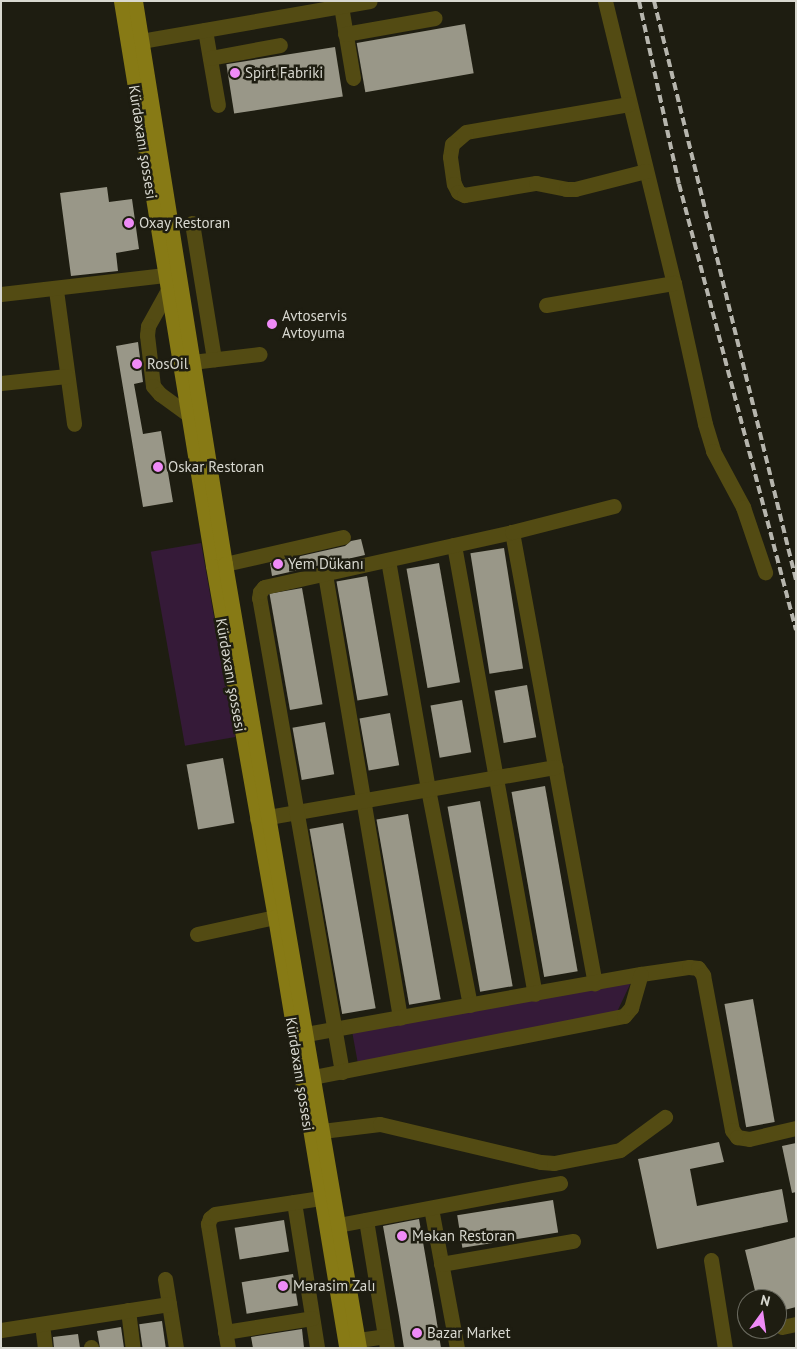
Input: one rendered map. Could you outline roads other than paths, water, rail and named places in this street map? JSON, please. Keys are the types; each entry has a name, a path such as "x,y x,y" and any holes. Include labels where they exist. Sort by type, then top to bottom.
{"main road":[{"name":"Kürdəxanı şossesi","path":"121,1 171,284 192,362 225,564 275,917 321,1198 354,1345"},
{"name":"Kürdəxanı şossesi","path":"135,1 188,414 262,818 306,1034 338,1225 354,1345"}],"street":[{"path":"141,40 370,1"},
{"path":"605,1 674,283 712,451 743,507 765,572"},
{"path":"341,6 353,78"},
{"path":"345,34 435,18"},
{"path":"205,30 218,105"},
{"path":"210,58 280,45"},
{"path":"629,104 466,132 452,144 450,157 454,184 458,192 464,195 536,182 566,189 575,189 646,171"},
{"path":"192,223 214,359"},
{"path":"546,305 674,283"},
{"path":"1,294 171,284"},
{"path":"171,284 147,330 154,386 160,394 188,414"},
{"path":"56,290 74,424"},
{"path":"192,362 260,354"},
{"path":"1,383 67,376"},
{"path":"342,1072 259,598 264,587 512,532 614,506"},
{"path":"512,532 596,983"},
{"path":"225,564 344,536"},
{"path":"454,545 535,994"},
{"path":"388,560 428,789 470,1005"},
{"path":"325,574 400,1018"},
{"path":"262,818 555,767"},
{"path":"197,934 275,917"},
{"path":"306,1034 641,974 698,968 703,975 732,1130 736,1137 749,1139 796,1128"},
{"path":"313,1077 624,1016 631,1008 641,974"},
{"path":"322,1131 380,1124 541,1162 554,1163 620,1150 664,1116"},
{"path":"338,1225 560,1183"},
{"path":"228,1348 208,1224 210,1218 215,1214 321,1198"},
{"path":"294,1202 317,1348"},
{"path":"431,1208 457,1348"},
{"path":"354,1345 386,1342 366,1220"},
{"path":"441,1264 573,1241"},
{"path":"710,1260 725,1348"},
{"path":"166,1279 176,1348"},
{"path":"1,1330 169,1304"},
{"path":"128,1310 133,1348"},
{"path":"225,1332 312,1318"},
{"path":"42,1324 45,1348"}],"railway":[{"path":"639,1 679,184 796,630"},
{"path":"654,1 796,580"}],"place":[{"name":"Spirt Fabriki","path":"235,73"},
{"name":"Oxay Restoran","path":"129,223"},
{"name":"Avtoservis Avtoyuma","path":"272,324"},
{"name":"RosOil","path":"137,364"},
{"name":"Oskar Restoran","path":"158,467"},
{"name":"Yem Dükanı","path":"278,564"},
{"name":"Məkan Restoran","path":"402,1236"},
{"name":"Mərasim Zalı","path":"283,1286"},
{"name":"Bazar Market","path":"417,1333"}]}
